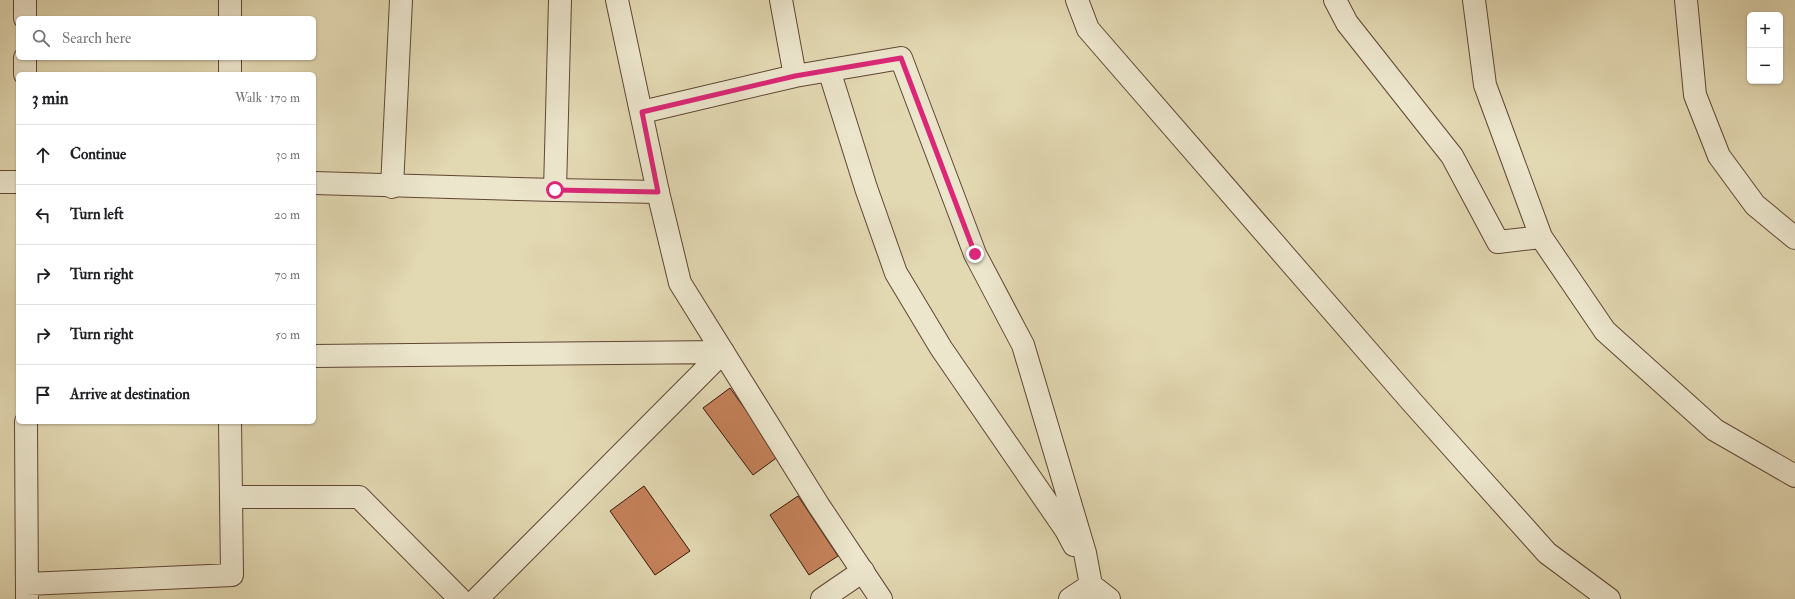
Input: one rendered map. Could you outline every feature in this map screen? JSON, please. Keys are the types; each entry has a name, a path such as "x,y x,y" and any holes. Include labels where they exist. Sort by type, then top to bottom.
{"street":[{"path":"25,0 25,16"},
{"path":"230,0 230,16"},
{"path":"392,186 401,0"},
{"path":"555,190 560,0"},
{"path":"617,0 658,192 680,283 819,506 881,599"},
{"path":"781,0 795,76"},
{"path":"1077,0 1088,29 1416,407 1547,553 1609,599"},
{"path":"1335,0 1347,22 1452,156 1498,242 1541,237"},
{"path":"1474,0 1485,85 1541,237 1605,331 1715,430 1795,476"},
{"path":"1686,0 1695,95 1719,156 1755,205 1795,238"},
{"path":"642,112 795,76 901,58 975,254 1023,345 1085,553 1090,580"},
{"path":"25,60 25,72"},
{"path":"230,60 230,72"},
{"path":"829,70 866,188 896,273 941,348 1066,530 1090,580 1109,599"},
{"path":"0,182 16,182"},
{"path":"316,183 658,192"},
{"path":"316,356 723,352"},
{"path":"477,599 723,352"},
{"path":"26,424 27,592 232,575 230,424"},
{"path":"230,498 359,497 460,599"},
{"path":"822,599 863,571"},
{"path":"1070,599 1090,580"}],"building":[{"path":"730,388 779,456 753,475 703,408"},
{"path":"644,486 690,551 655,575 610,511"},
{"path":"798,496 838,556 809,575 770,515"}],"route":[{"path":"555,190 658,192 642,112 795,76 901,58 975,254"}]}
